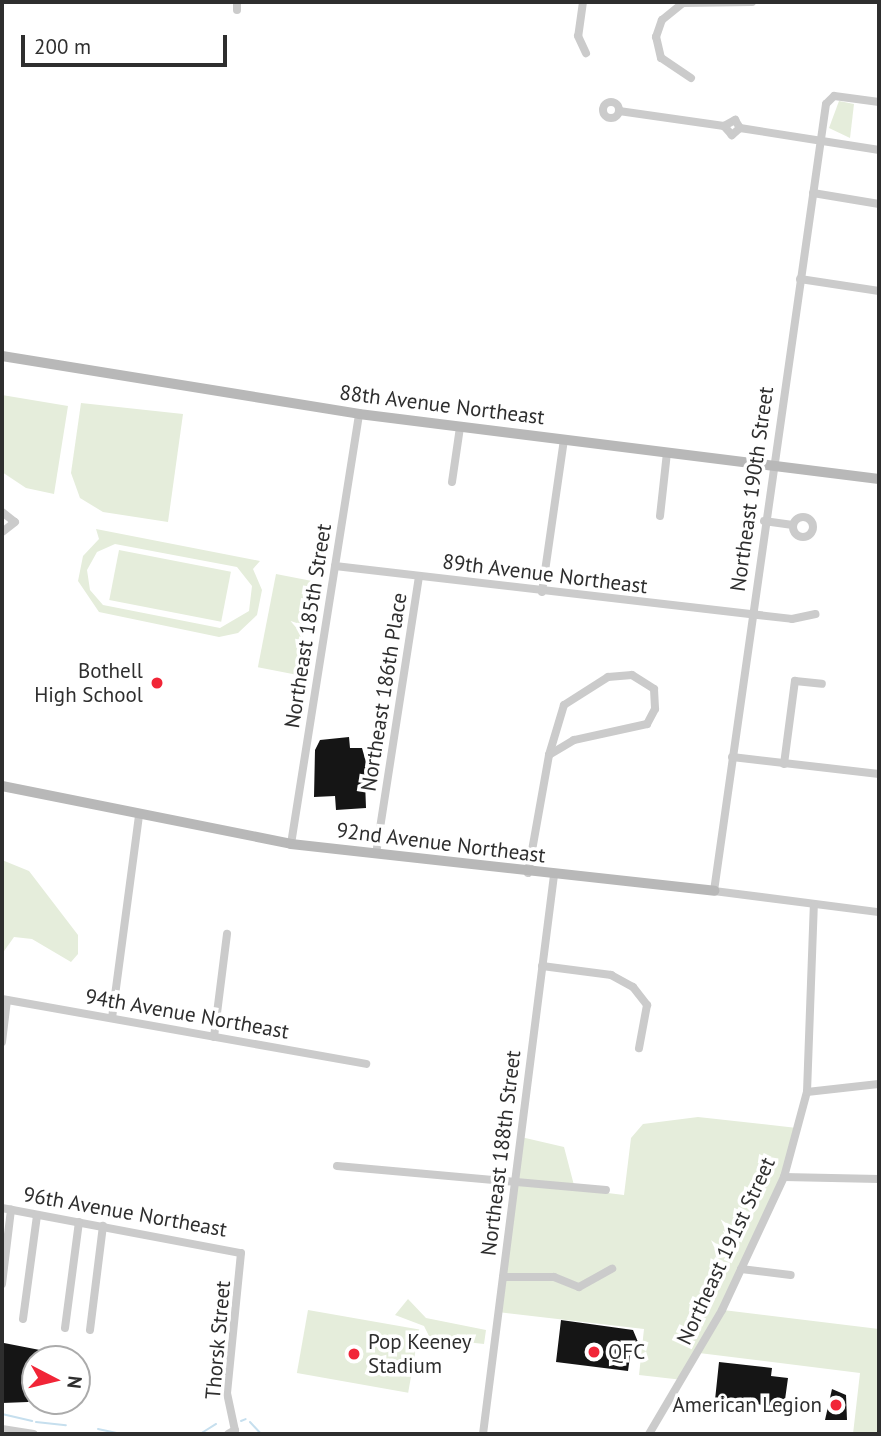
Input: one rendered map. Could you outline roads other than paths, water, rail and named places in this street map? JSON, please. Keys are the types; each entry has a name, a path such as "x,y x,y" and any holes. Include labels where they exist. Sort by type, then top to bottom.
{"street":[{"path":"583,2 578,36 586,53"},
{"path":"691,78 661,58 656,37 662,20 683,3 752,2"},
{"name":"Northeast 190th Street","path":"714,891 764,521 826,104 834,96 879,103"},
{"path":"619,111 724,126 735,120 740,128 879,150"},
{"path":"813,193 879,204"},
{"path":"800,279 879,291"},
{"name":"88th Avenue Northeast","path":"2,356 359,414 879,479"},
{"name":"Northeast 185th Street","path":"290,844 359,414"},
{"path":"452,482 460,427"},
{"path":"541,592 564,440"},
{"path":"660,516 667,453"},
{"path":"2,512 15,523 2,532"},
{"path":"764,521 793,525"},
{"name":"89th Avenue Northeast","path":"335,566 541,592 751,614 815,614"},
{"name":"Northeast 186th Place","path":"376,855 419,577"},
{"path":"528,873 548,755 564,705 590,684 632,675 654,689 655,709 647,724 575,740 548,755"},
{"path":"784,764 795,681 822,684"},
{"path":"732,757 879,774"},
{"name":"92nd Avenue Northeast","path":"2,786 290,844 879,912"},
{"path":"111,1018 139,815"},
{"name":"Northeast 188th Street","path":"482,1434 554,876"},
{"name":"Northeast 191st Street","path":"649,1434 741,1269 784,1177 807,1092 814,905"},
{"path":"214,1037 227,934"},
{"path":"542,966 611,975 633,988 647,1005 639,1048"},
{"path":"2,1042 4,999"},
{"name":"94th Avenue Northeast","path":"4,999 366,1064"},
{"path":"807,1092 879,1084"},
{"path":"337,1166 606,1190"},
{"path":"784,1177 879,1180"},
{"name":"96th Avenue Northeast","path":"2,1208 241,1253"},
{"path":"2,1283 11,1210"},
{"path":"23,1318 37,1214"},
{"path":"65,1328 79,1222"},
{"path":"90,1330 103,1226"},
{"name":"Thorsk Street","path":"231,1432 227,1393 241,1253"},
{"path":"503,1278 554,1278 579,1287 612,1269"},
{"path":"741,1269 791,1275"},
{"path":"2,1429 34,1434"}],"waterway":[{"path":"2,1414 32,1421"},
{"path":"241,1421 246,1419"},
{"path":"36,1422 66,1425"},
{"path":"250,1422 261,1434"},
{"path":"200,1434 216,1424"},
{"path":"98,1429 122,1434"}],"place":[{"name":"Bothell High School","path":"157,683"},
{"name":"QFC","path":"594,1352"},
{"name":"Pop Keeney Stadium","path":"354,1354"},
{"name":"American Legion","path":"836,1405"}]}
